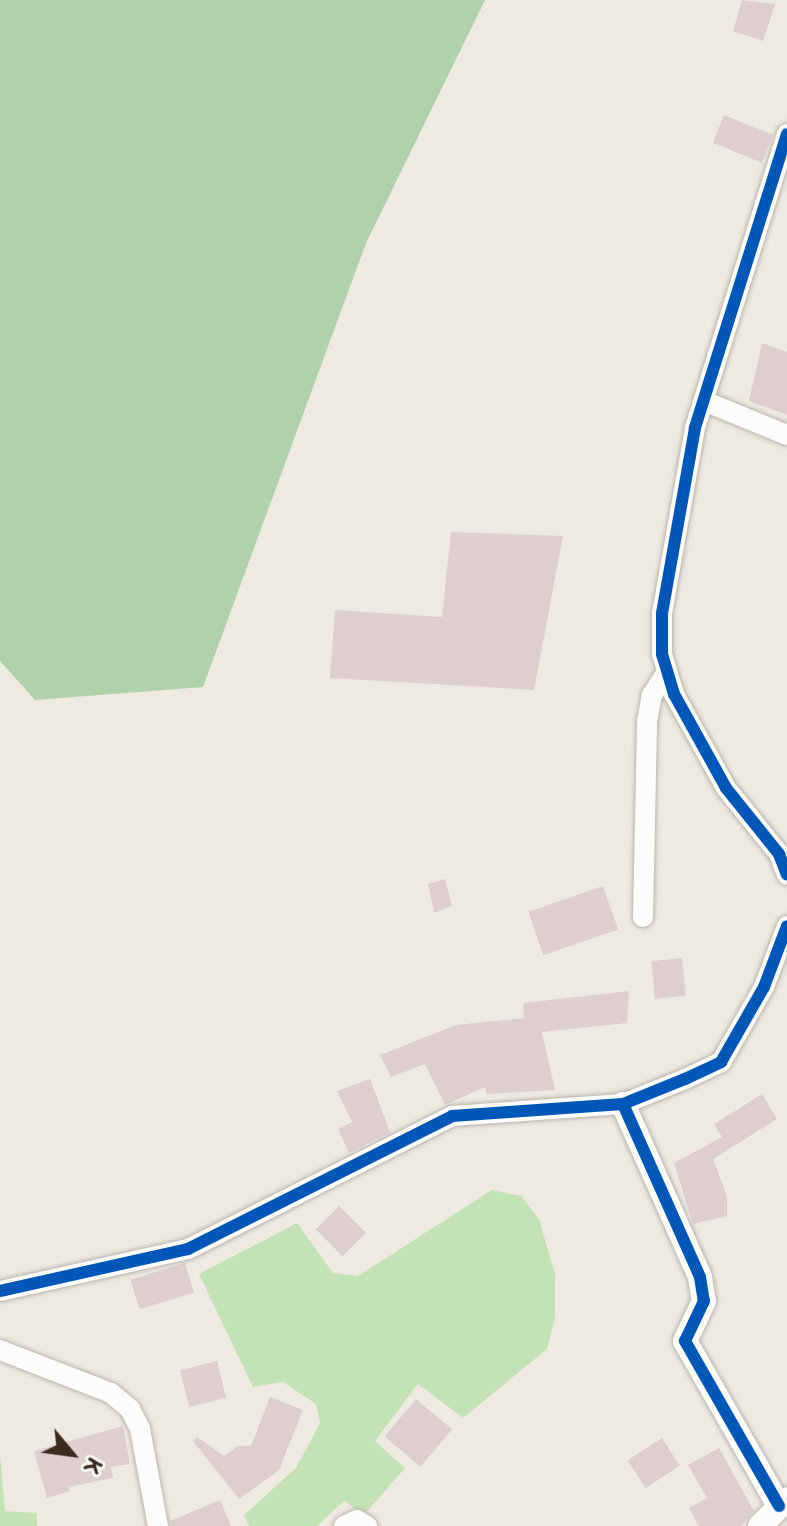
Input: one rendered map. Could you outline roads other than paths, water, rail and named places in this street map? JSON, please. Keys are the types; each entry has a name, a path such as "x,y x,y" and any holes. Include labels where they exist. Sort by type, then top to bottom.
{"street":[{"path":"787,134 780,189 704,401 662,613 667,672 674,694 726,788 779,854 787,875"},
{"path":"704,401 787,435"},
{"path":"643,917 647,722 652,695 667,672"},
{"path":"0,1291 188,1249 452,1116 623,1104 721,1062 764,987 787,926"},
{"path":"623,1104 700,1277 704,1301 685,1341 783,1502 760,1526"},
{"path":"0,1350 111,1393 130,1409 140,1429 158,1526"}]}
